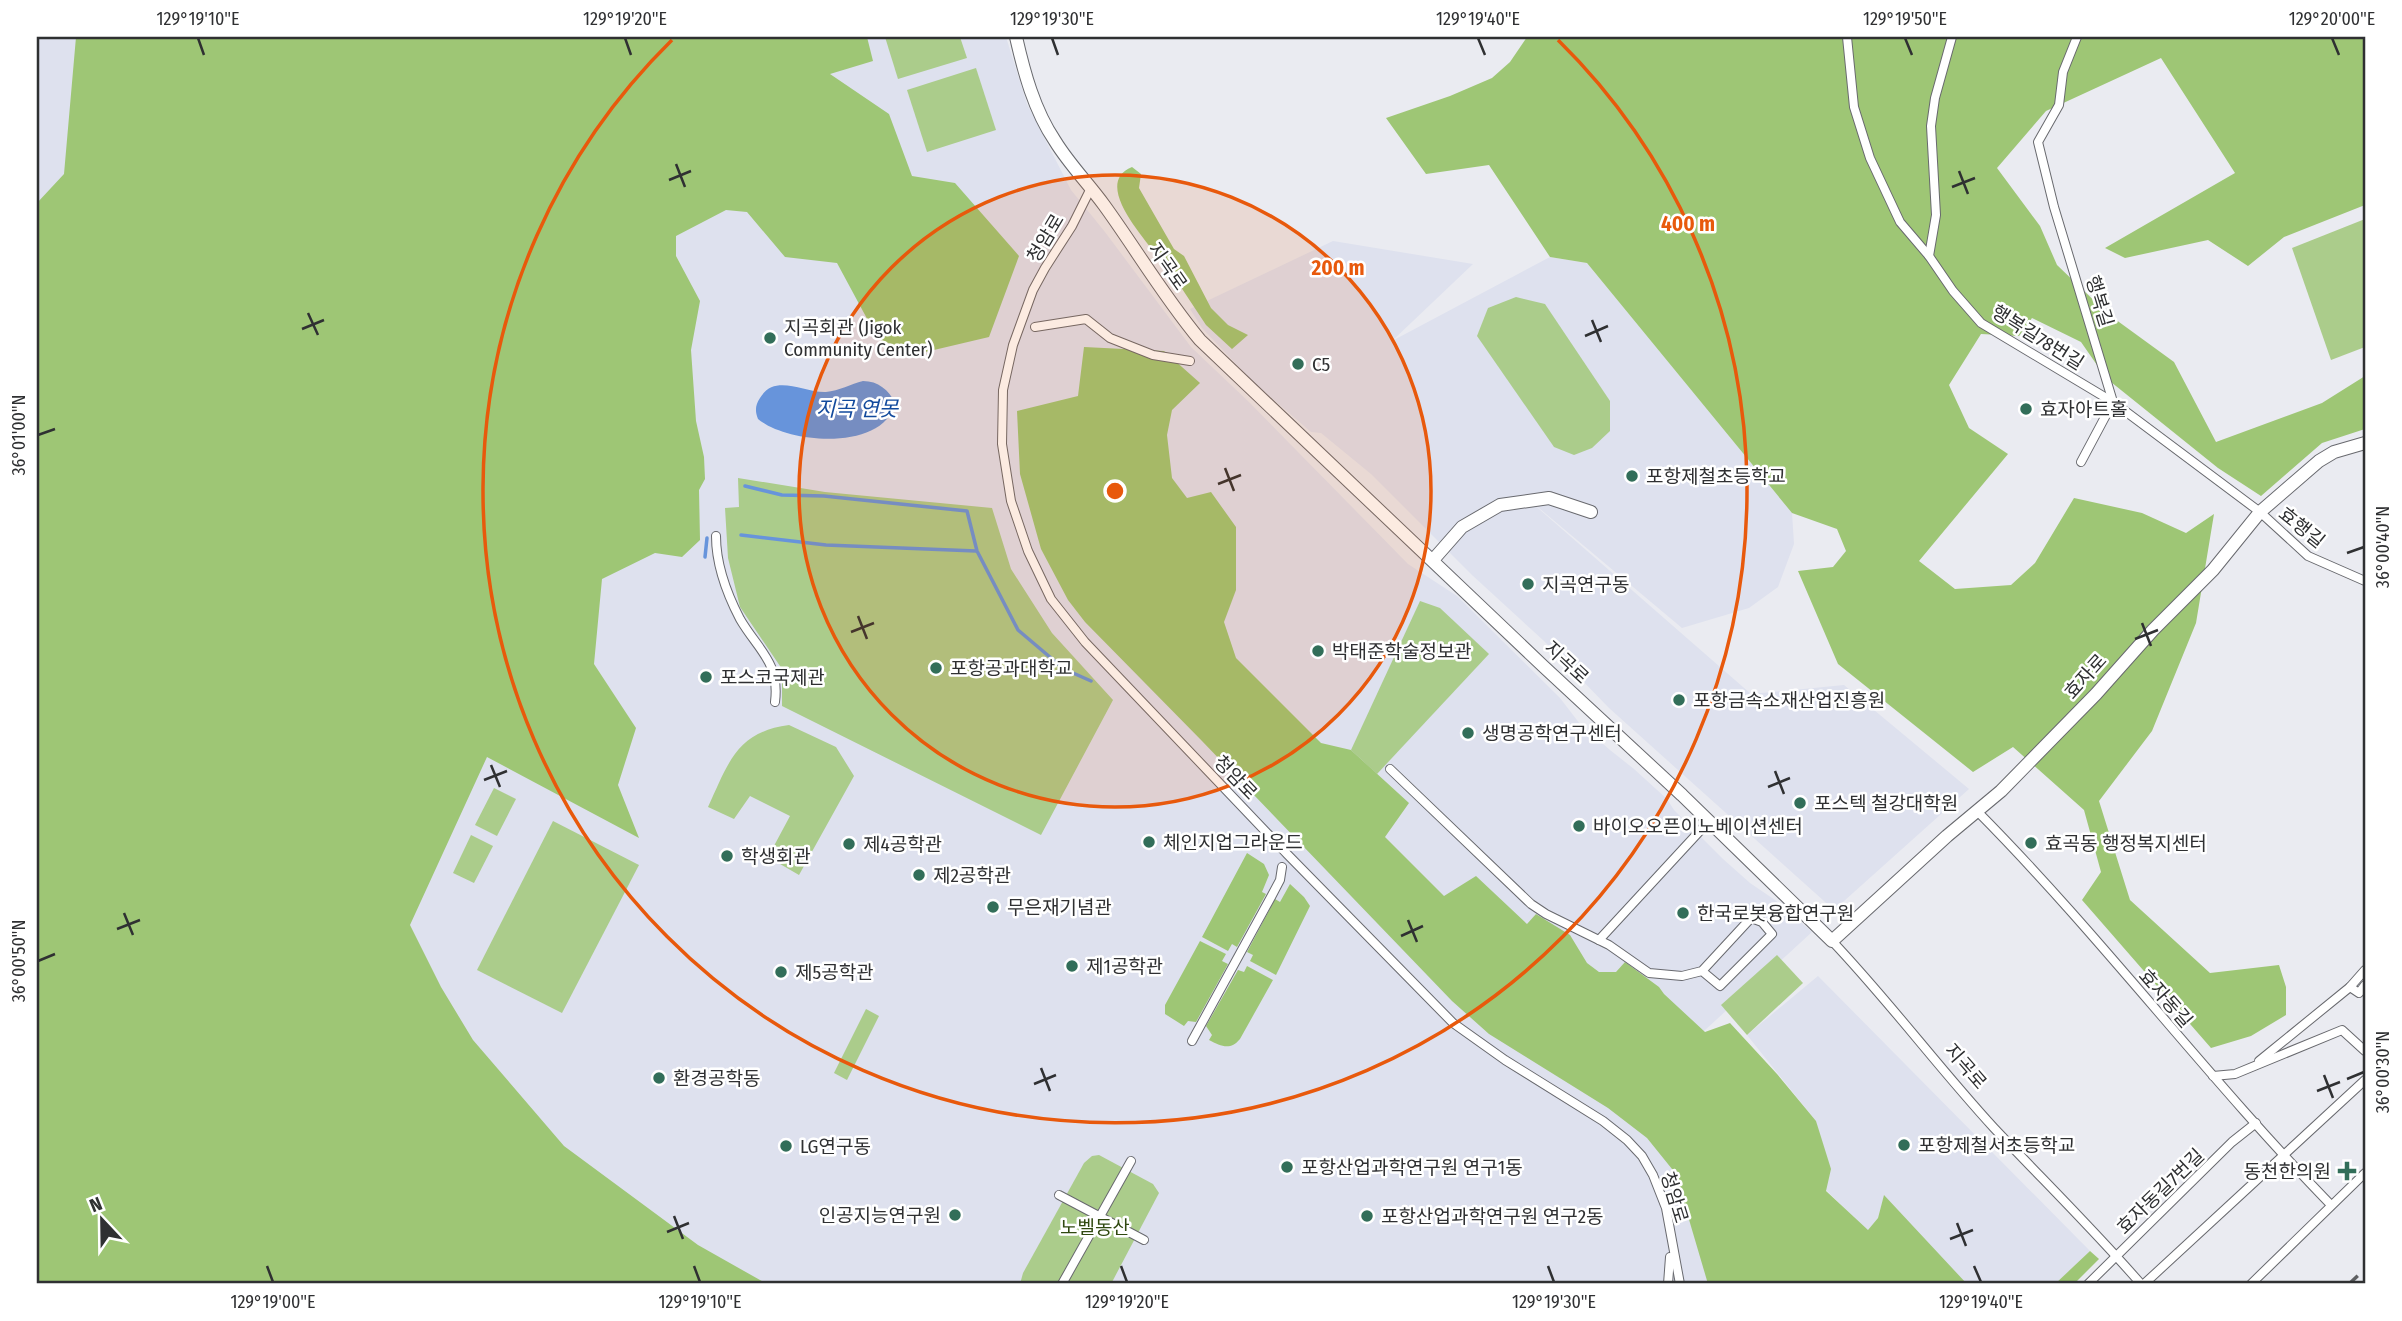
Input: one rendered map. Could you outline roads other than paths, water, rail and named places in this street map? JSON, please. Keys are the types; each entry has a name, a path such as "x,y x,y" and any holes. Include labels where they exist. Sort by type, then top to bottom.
{"street":[{"name":"지곡로","path":"1016,37 1034,100 1047,128 1162,291 1200,340 1709,821 1832,941 1992,1125 2143,1284"},
{"name":"행복길78번길","path":"1847,37 1854,107 1870,159 1900,222 1930,256 1953,291 1981,323 2113,402"},
{"path":"1930,256 1936,215 1931,126 1935,97 1952,37"},
{"name":"행복길","path":"2077,37 2063,72 2059,105 2038,142 2054,207 2113,402"},
{"name":"청암로","path":"1090,190 1072,226 1033,290 1013,345 1003,390 1002,444 1011,501 1028,551 1051,599 1085,642 1453,1023 1505,1060 1603,1121 1642,1156 1666,1208 1680,1284"},
{"path":"1034,327 1086,319 1110,338 1153,355 1190,361"},
{"path":"2081,462 2113,402 2260,512"},
{"name":"효자로","path":"1832,941 1947,836 2001,791 2052,740 2153,630 2213,570 2260,512 2319,461 2334,452 2365,443"},
{"path":"1433,560 1462,527 1500,505 1549,498 1591,512"},
{"name":"효행길","path":"2260,512 2308,556 2365,580"},
{"path":"716,536 716,553 734,605 776,676 775,702"},
{"path":"1390,769 1531,904 1599,940 1649,973 1682,976 1702,971 1751,918 1762,922 1773,934 1720,986 1702,971"},
{"name":"효자동길","path":"1978,811 2035,869 2284,1157 2331,1205"},
{"path":"1599,940 1709,821"},
{"path":"1192,1041 1280,880 1282,867"},
{"path":"2251,1068 2350,987 2365,970"},
{"path":"2350,987 2359,993 2365,985"},
{"path":"2213,1076 2235,1074 2342,1030 2365,1051"},
{"path":"2357,1043 2365,1036"},
{"path":"2143,1284 2365,1080"},
{"name":"효자동길7번길","path":"2088,1284 2232,1142 2256,1123"},
{"path":"1062,1284 1131,1161"},
{"path":"2251,1284 2365,1173"},
{"path":"1059,1195 1144,1240"},
{"path":"1668,1284 1670,1234"}],"water":[{"name":"지곡 연못","path":"863,381 882,387 895,403 887,419 873,430 833,439 811,438 772,428 758,419 758,401 773,387 781,385 826,392"}],"waterway":[{"path":"745,486 782,495 824,496 967,511 977,551 1018,630 1064,669 1091,681"},
{"path":"741,535 826,545 976,551"},
{"path":"705,557 707,538"}],"railway":[{"path":"2349,1284 2365,1269"}],"place":[{"name":"지곡회관 (Jigok Community Center)","path":"770,338"},
{"name":"C5","path":"1298,364"},
{"name":"효자아트홀","path":"2026,409"},
{"name":"포항제철초등학교","path":"1632,476"},
{"name":"지곡연구동","path":"1528,584"},
{"name":"박태준학술정보관","path":"1318,651"},
{"name":"포항공과대학교","path":"936,668"},
{"name":"포스코국제관","path":"706,677"},
{"name":"포항금속소재산업진흥원","path":"1679,700"},
{"name":"생명공학연구센터","path":"1468,733"},
{"name":"포스텍 철강대학원","path":"1800,803"},
{"name":"바이오오픈이노베이션센터","path":"1579,826"},
{"name":"체인지업그라운드","path":"1149,842"},
{"name":"효곡동 행정복지센터","path":"2031,843"},
{"name":"제4공학관","path":"849,844"},
{"name":"학생회관","path":"727,856"},
{"name":"제2공학관","path":"919,875"},
{"name":"무은재기념관","path":"993,907"},
{"name":"한국로봇융합연구원","path":"1683,913"},
{"name":"제1공학관","path":"1072,966"},
{"name":"제5공학관","path":"781,972"},
{"name":"환경공학동","path":"659,1078"},
{"name":"포항제철서초등학교","path":"1904,1145"},
{"name":"LG연구동","path":"786,1146"},
{"name":"포항산업과학연구원 연구1동","path":"1287,1167"},
{"name":"동천한의원","path":"2347,1171"},
{"name":"인공지능연구원","path":"955,1215"},
{"name":"포항산업과학연구원 연구2동","path":"1367,1216"}],"park label":[{"name":"노벨동산","path":"1095,1227"}]}
